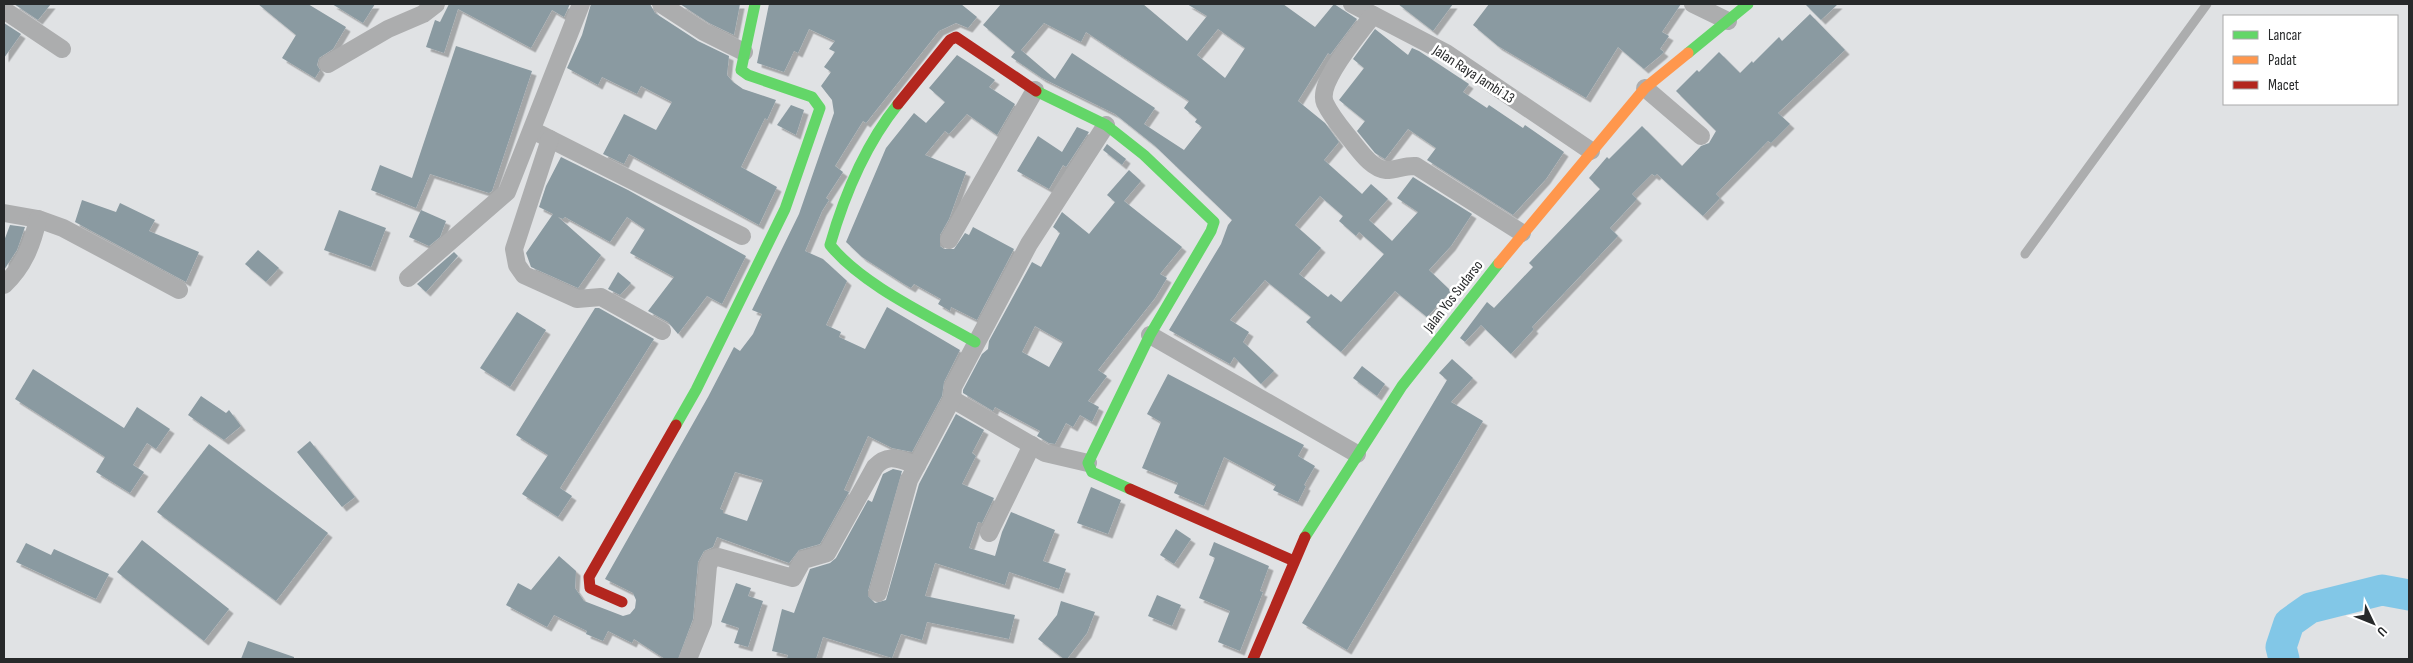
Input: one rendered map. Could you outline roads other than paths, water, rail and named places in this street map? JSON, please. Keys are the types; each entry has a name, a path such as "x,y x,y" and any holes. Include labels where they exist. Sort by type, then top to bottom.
{"main road":[{"path":"622,602 590,588 588,583 589,577 696,390 786,209 820,108 812,97 744,74 741,65 755,4"},
{"name":"Jalan Yos Sudarso","path":"1253,659 1302,542 1402,386 1522,233 1645,88 1748,4"},
{"path":"975,342 892,293 838,256 830,245 835,228 866,154 883,123 950,40 956,37 1034,90 1106,125 1144,155 1200,206 1215,224 1150,335 1088,463 1092,472 1294,561"}],"street":[{"path":"328,64 388,29 423,14 436,4"},
{"path":"408,278 507,192 581,4"},
{"path":"661,4 704,32 744,52"},
{"name":"Jalan Raya Jambi 13","path":"1352,4 1446,53 1591,151"},
{"path":"1694,4 1728,21"},
{"path":"4,10 62,49"},
{"path":"1373,15 1327,82 1323,96 1332,116 1375,167 1387,170 1406,165 1416,166 1522,233"},
{"path":"1645,88 1701,136"},
{"path":"949,240 973,195 990,171 1034,90"},
{"path":"878,593 909,480 952,399 953,387 975,342 1029,244 1106,125"},
{"path":"532,130 742,236"},
{"path":"550,140 514,249 517,265 524,275 577,299 601,297 662,331"},
{"path":"4,213 38,219 64,228 179,290"},
{"path":"4,285 14,276 25,259 32,245 38,219"},
{"path":"1150,335 1357,454"},
{"path":"952,399 1045,453 1088,463"},
{"path":"989,533 1032,445"},
{"path":"688,659 703,622 708,566 711,560 718,557 793,578 803,560 827,553 875,467 882,460 892,458 917,465"}],"lane":[{"path":"2025,254 2207,4"}],"waterway":[{"path":"2284,659 2281,647 2289,623 2310,608 2382,590 2409,595"}]}
